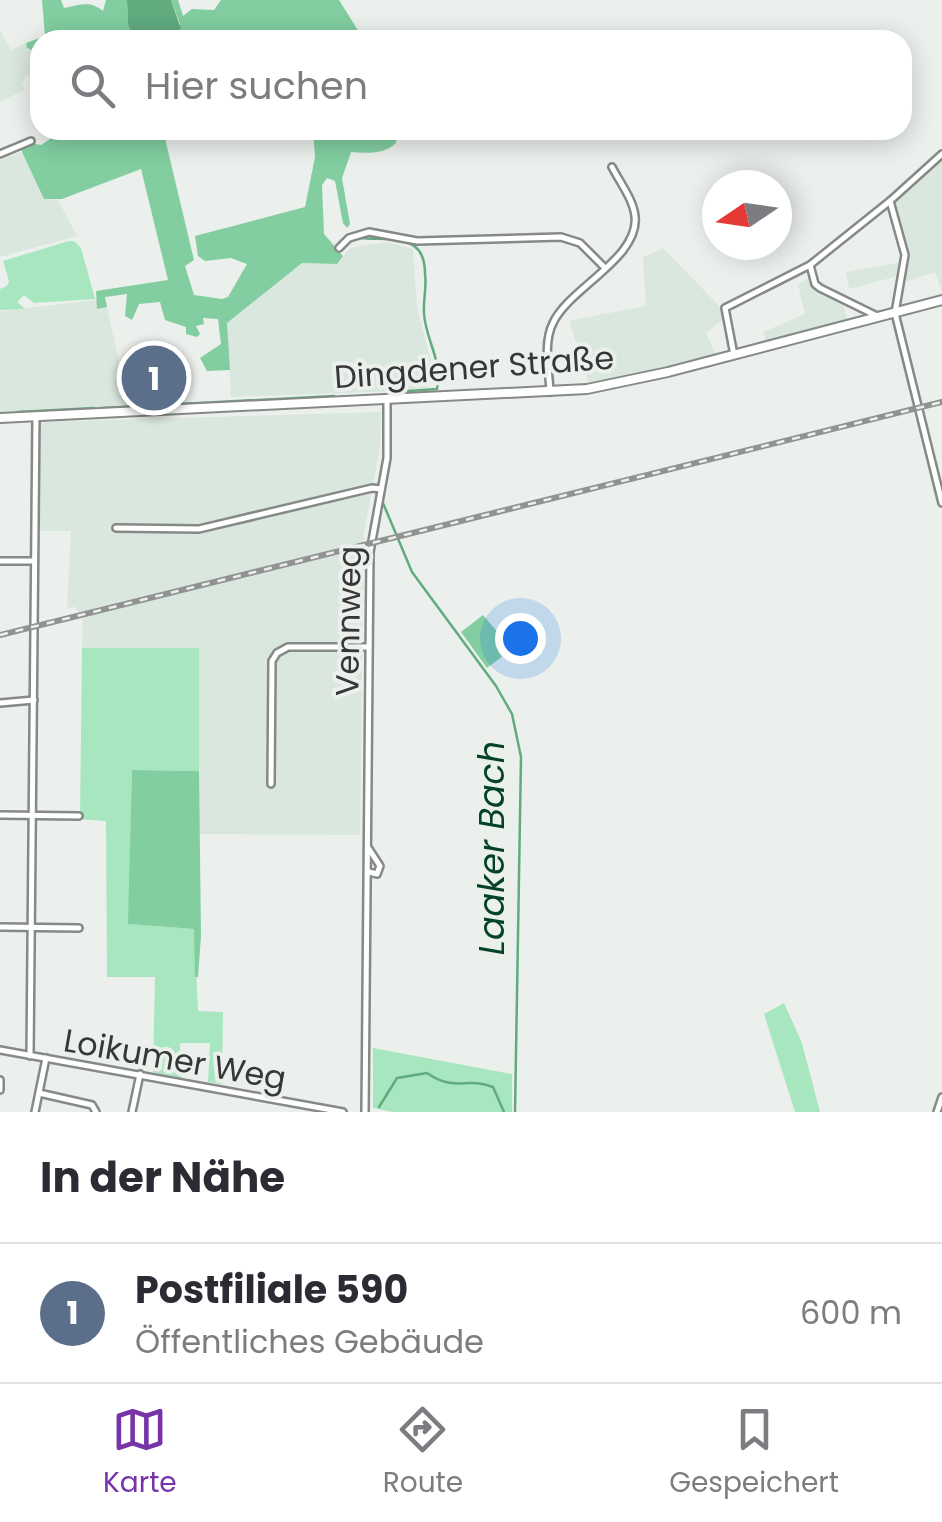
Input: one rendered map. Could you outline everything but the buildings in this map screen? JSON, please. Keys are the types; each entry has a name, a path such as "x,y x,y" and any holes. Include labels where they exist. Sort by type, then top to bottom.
{"main road":[{"name":"Dingdener Straße","path":"0,418 550,392 620,383 942,300"}],"street":[{"path":"0,154 32,141"},
{"path":"734,355 725,308 810,265 890,202 942,154"},
{"path":"550,392 548,343 552,324 560,311 630,241 635,215 612,167"},
{"path":"890,202 905,255 895,312 942,503"},
{"path":"340,248 349,238 369,232 416,242 561,237 580,243 605,268"},
{"path":"810,265 820,288 879,317"},
{"name":"Vennweg","path":"365,1112 370,552 388,446 387,400"},
{"path":"30,1056 36,416"},
{"path":"116,528 200,529 381,488"},
{"path":"0,561 34,561"},
{"path":"272,784 272,662 277,653 288,647 369,647"},
{"path":"0,702 34,700"},
{"path":"0,815 79,816"},
{"name":"Vennweg","path":"367,870 377,874 380,866 368,844"},
{"path":"0,927 79,928"},
{"name":"Loikumer Weg","path":"0,1050 343,1112"},
{"path":"35,1112 46,1058"},
{"path":"132,1112 140,1074"},
{"path":"0,1080 0,1090"},
{"path":"39,1093 92,1105 96,1112"},
{"path":"936,1112 942,1097"}],"shaded area":[{"path":"42,0 61,0 64,8 89,4 103,11 106,0 127,0 130,30 44,30"},
{"path":"127,0 171,0 181,29 130,30"},
{"path":"171,0 178,0 183,16 192,9 214,10 221,0 339,0 358,30 178,30"},
{"path":"0,30 11,50 26,43 30,49 30,75 21,86 26,89 0,102"},
{"path":"48,140 165,140 194,260 185,266 194,295 222,299 228,297 247,264 231,258 205,261 198,256 195,236 305,207 315,157 314,140 396,140 386,150 351,152 342,178 350,224 347,228 335,181 327,178 322,185 324,234 343,256 337,264 302,263 227,323 230,370 207,371 200,358 221,344 218,319 203,318 204,324 196,326 200,334 197,337 186,334 186,327 165,320 160,302 139,304 132,320 125,316 127,294 105,297 107,307 97,309 96,291 168,280 141,169 62,199 44,199 22,152 22,142 41,145"},
{"path":"22,152 44,199 58,200 77,236 0,257 0,160"},
{"path":"942,159 942,293 935,272 897,284 898,276 849,289 846,272 902,262 902,248 889,207"},
{"path":"69,241 81,248 95,299 34,303 24,295 17,302 25,309 0,310 0,289 9,281 3,261"},
{"path":"387,242 413,249 417,306 433,383 400,391 231,397 227,323 302,263 337,264 350,248"},
{"path":"663,248 720,307 723,319 706,333 716,355 623,378 588,382 570,323 646,306 643,257"},
{"path":"811,277 814,286 842,301 847,319 766,342 763,332 805,314 798,284"},
{"path":"97,300 98,309 107,307 129,406 0,413 0,311"},
{"path":"381,412 380,446 364,533 360,835 198,834 199,648 82,648 83,621 75,607 67,608 71,531 37,531 38,422"},
{"path":"483,615 512,649 487,668 461,632"},
{"path":"82,648 199,648 199,771 132,770 129,924 194,929 198,1011 223,1012 222,1084 208,1082 210,1043 180,1043 181,1078 153,1072 155,977 107,977 106,821 80,819"},
{"path":"132,770 199,771 198,977 194,929 128,924"},
{"path":"784,1003 802,1043 820,1112 795,1112 764,1014"},
{"path":"373,1048 512,1074 512,1112 393,1112 373,1108"}],"waterway":[{"path":"361,238 408,243 423,259 425,323 436,359 437,389 408,391"},
{"name":"Laaker Bach","path":"102,408 334,396"},
{"name":"Laaker Bach","path":"18,412 94,408"},
{"name":"Laaker Bach","path":"383,503 412,572 496,686 512,714 521,757 515,1112"},
{"path":"379,1107 397,1078 427,1073 446,1082 493,1087 504,1112"}],"railway":[{"path":"0,635 942,402"}],"place":[{"name":"Postfiliale 590","path":"154,378"}]}
